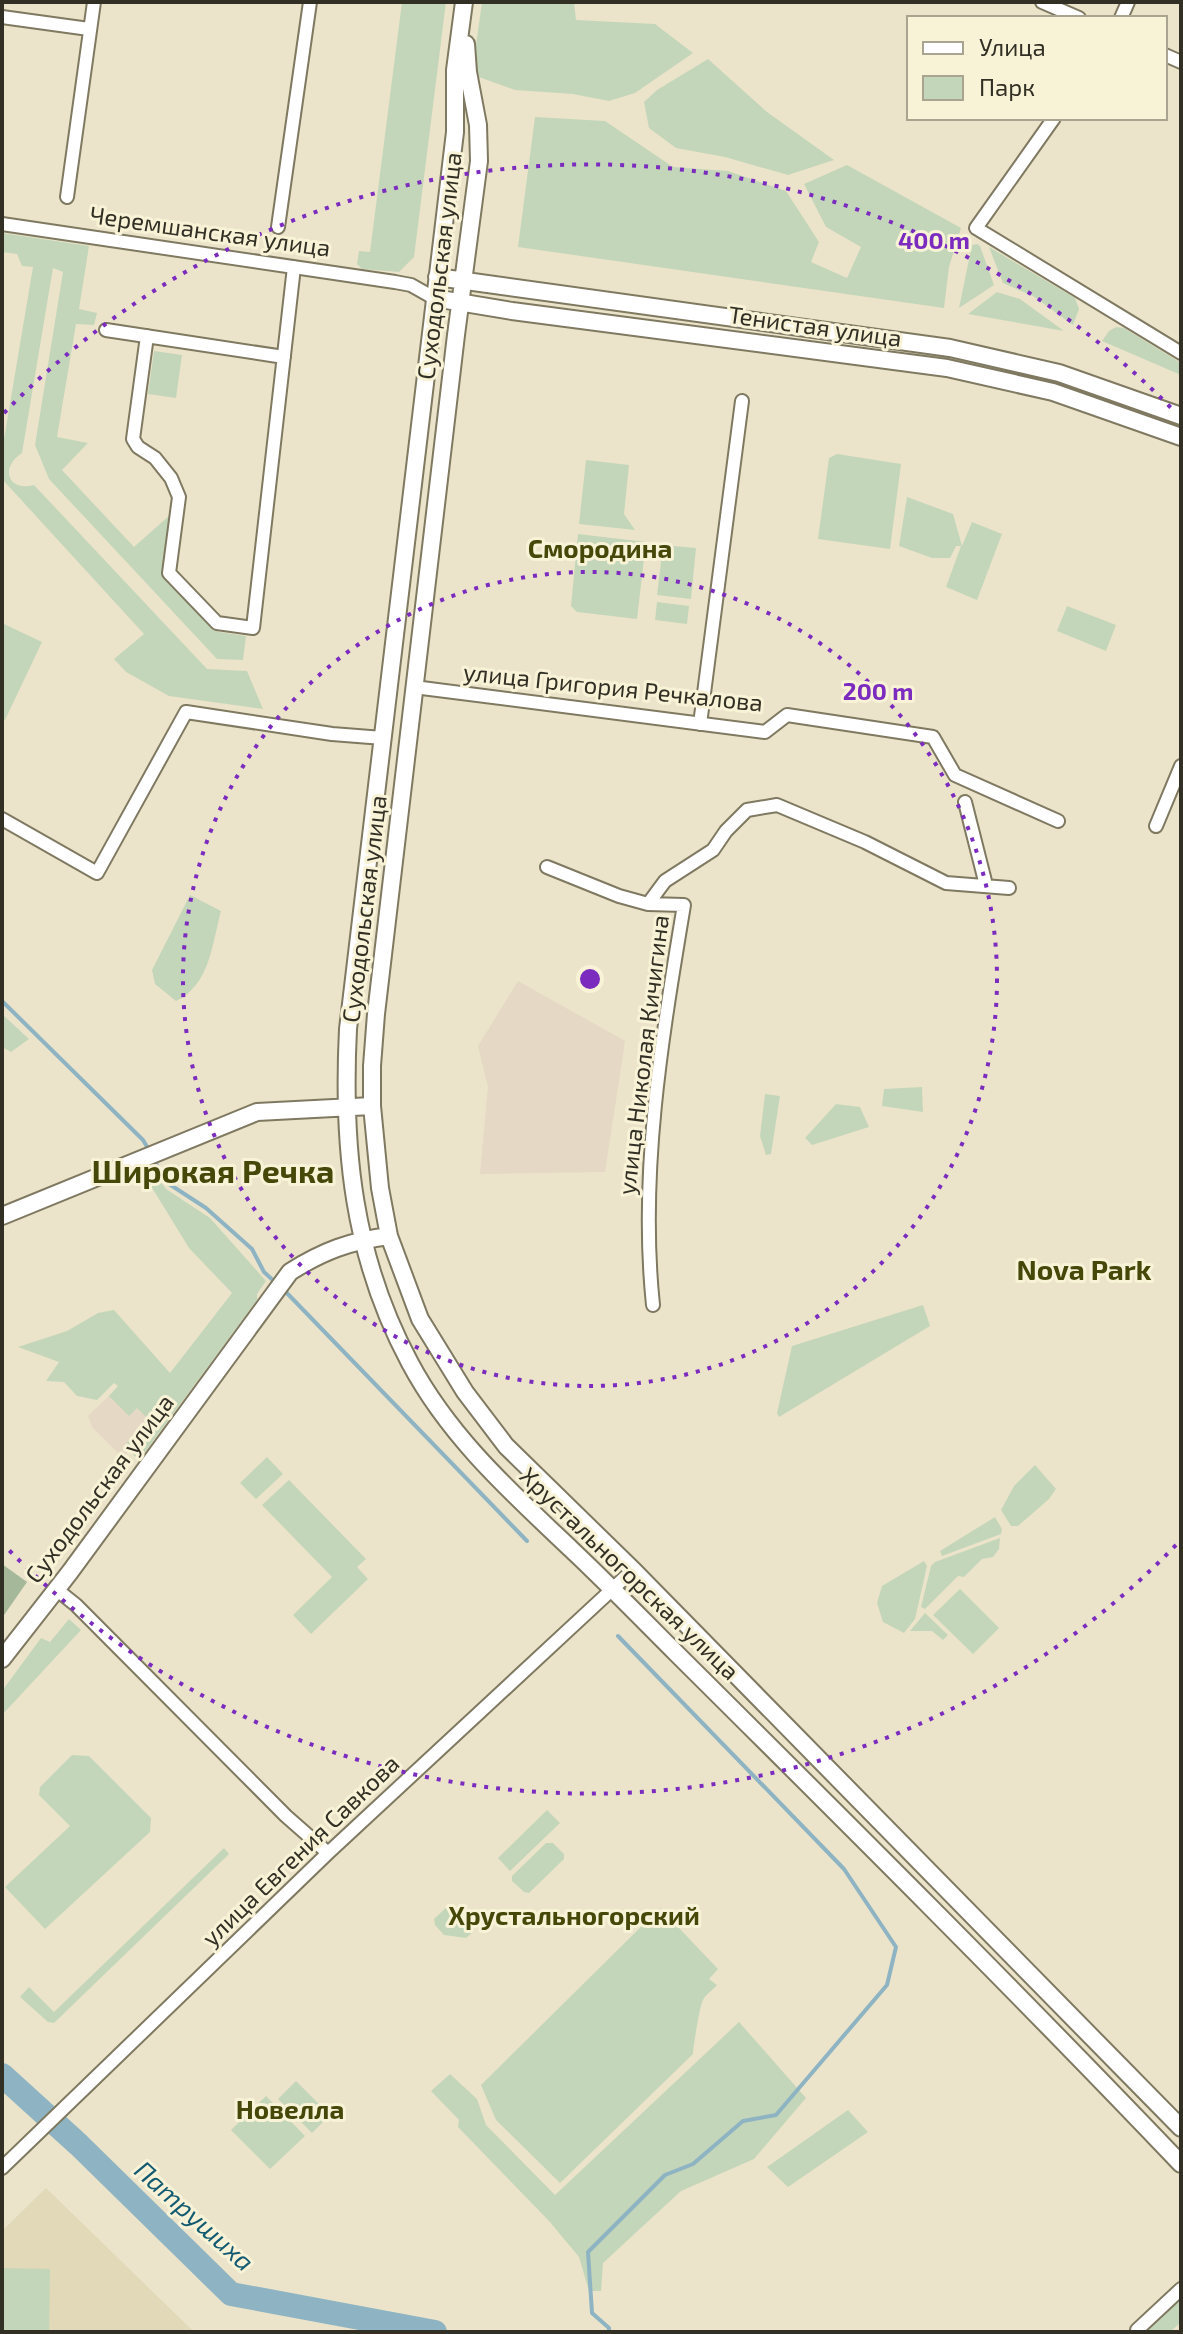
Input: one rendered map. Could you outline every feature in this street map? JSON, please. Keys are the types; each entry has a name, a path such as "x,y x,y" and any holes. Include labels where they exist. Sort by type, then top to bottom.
{"main road":[{"name":"Суходольская улица","path":"366,874 455,132 455,70 464,3"},
{"name":"Суходольская улица","path":"2,1659 290,1272 331,1249 389,1236 380,1188 372,1106 376,1014 479,143 468,72 464,3"},
{"name":"Тенистая улица","path":"437,277 950,348 1059,373 1181,416"},
{"name":"Тенистая улица","path":"434,298 947,368 1053,392 1181,437"},
{"name":"Хрустальногорская улица","path":"366,874 348,1029 346,1107 353,1201 373,1281 410,1364 456,1434 498,1480 613,1590 893,1870 1181,2164"},
{"path":"2,1216 257,1112 372,1106"},
{"name":"Хрустальногорская улица","path":"389,1236 420,1319 465,1392 506,1446 633,1570 1181,2128"},
{"path":"893,1870 906,1869 909,1852"},
{"path":"980,1959 983,1945 999,1945"}],"street":[{"path":"67,197 94,2"},
{"path":"278,227 310,2"},
{"path":"1042,2 1074,16"},
{"path":"2,17 89,29"},
{"path":"1053,120 976,228 1181,353"},
{"name":"Черемшанская улица","path":"2,224 411,285 434,298"},
{"path":"147,336 133,439 138,447 155,458 171,478 179,497 169,573 217,623 253,628 294,267"},
{"name":"Черемшанская улица","path":"411,285 437,277"},
{"path":"106,330 284,357"},
{"path":"700,724 742,401"},
{"name":"улица Григория Речкалова","path":"414,687 765,732 787,715 933,737 955,775 1058,821"},
{"path":"2,819 97,873 186,712 332,734 383,738"},
{"path":"1156,826 1181,766"},
{"path":"965,802 986,885"},
{"path":"547,867 619,896 648,904 665,881 713,850 726,831 747,810 777,805 865,842 946,883 1009,888"},
{"name":"улица Николая Кичигина","path":"648,904 684,905 650,1152 648,1252 653,1305"},
{"name":"улица Евгения Савкова","path":"2,2168 328,1853 633,1570"},
{"path":"56,1589 76,1605 286,1816 328,1853"},
{"path":"1137,2330 1181,2289"}],"shaded area":[{"path":"518,981 625,1041 605,1172 480,1174 488,1087 478,1046"},
{"path":"140,1366 170,1400 123,1458 92,1427 88,1416"},
{"path":"46,2188 194,2332 2,2332 2,2231"}],"green space":[{"path":"402,2 446,2 414,257 399,272 362,269 357,264 359,251 370,252"},
{"path":"482,2 574,2 576,20 655,24 693,53 635,93 609,101 573,94 515,90 479,77 474,60"},
{"path":"708,59 767,112 834,160 788,175 725,157 676,148 649,128 644,102 657,90"},
{"path":"535,117 605,121 673,167 728,171 786,191 819,242 811,262 847,278 861,247 826,227 804,184 847,165 961,228 949,267 944,308 518,247"},
{"path":"2,233 89,246 79,309 97,313 94,325 76,324 57,437 88,443 62,470 134,547 170,515 163,573 219,632 246,636 243,660 217,659 49,479 35,445 63,272 53,268 22,453 11,465 10,477 18,485 34,485 207,669 247,671 263,709 169,696 126,672 114,659 144,634 2,479 2,451 33,267 22,266 17,254 2,252"},
{"path":"977,244 994,285 959,308 972,245"},
{"path":"989,247 1075,298 1079,309 1073,325 1033,296 1003,283"},
{"path":"997,292 1020,299 1064,331 968,314"},
{"path":"1116,327 1124,328 1181,363 1181,375 1102,341"},
{"path":"154,351 182,355 176,398 148,394"},
{"path":"837,454 901,464 890,549 818,539 829,458"},
{"path":"586,460 629,465 624,514 635,530 579,524"},
{"path":"907,497 953,514 962,546 972,522 1002,534 977,600 946,587 961,546 956,546 950,558 932,558 899,546"},
{"path":"578,534 646,542 637,619 577,612 571,606"},
{"path":"663,545 696,548 691,599 657,595"},
{"path":"657,602 689,606 687,624 655,620"},
{"path":"1067,606 1116,625 1106,651 1057,631"},
{"path":"2,623 42,642 5,720 2,719"},
{"path":"190,895 221,911 203,974 187,994 176,1001 155,984 152,970"},
{"path":"2,1014 29,1039 11,1052 2,1047"},
{"path":"922,1087 923,1112 882,1106 884,1089"},
{"path":"765,1094 780,1096 771,1154 766,1155 760,1136"},
{"path":"836,1104 860,1107 869,1127 812,1145 805,1138"},
{"path":"155,1174 166,1189 210,1218 266,1281 257,1294 257,1300 142,1456 135,1457 126,1444 148,1419 137,1408 129,1416 109,1396 118,1386 114,1383 97,1400 77,1396 64,1382 46,1381 59,1362 18,1347 67,1331 98,1313 114,1310 170,1373 232,1293 189,1248 146,1178"},
{"path":"923,1305 930,1326 779,1417 777,1413 792,1346"},
{"path":"267,1457 283,1474 256,1499 240,1483"},
{"path":"1035,1465 1056,1489 1018,1526 1011,1526 1001,1510 1014,1486"},
{"path":"289,1480 366,1559 357,1567 368,1579 311,1634 293,1615 332,1577 262,1505"},
{"path":"995,1517 1002,1529 1001,1534 942,1556 940,1551"},
{"path":"1000,1538 999,1549 993,1557 982,1559 964,1577 958,1576 925,1609 921,1607 931,1566 935,1562"},
{"path":"924,1561 927,1566 915,1619 904,1633 883,1622 877,1603 882,1586"},
{"path":"2,1564 27,1582 2,1618"},
{"path":"960,1589 999,1628 973,1654 933,1615"},
{"path":"925,1613 948,1635 943,1640 932,1631 910,1631"},
{"path":"69,1619 81,1630 2,1715 2,1691 41,1638 50,1642"},
{"path":"72,1755 89,1756 151,1818 150,1832 45,1929 5,1887 70,1826 39,1795 40,1787"},
{"path":"547,1810 560,1823 510,1871 498,1858"},
{"path":"546,1843 553,1843 564,1854 564,1859 529,1893 524,1892 512,1881 512,1876"},
{"path":"224,1848 229,1854 54,2023 48,2022 20,1997 29,1987 54,2012"},
{"path":"449,1905 474,1931 466,1938 444,1935 435,1925 434,1919"},
{"path":"660,1908 718,1969 709,1979 717,1985 705,1996 702,2004 693,2054 560,2183 496,2120 481,2085"},
{"path":"739,2022 806,2098 754,2159 681,2191 603,2263 601,2291 589,2291 579,2257 549,2221 458,2127 459,2120 431,2091 450,2074 477,2099 486,2125 555,2195"},
{"path":"296,2081 330,2115 312,2133 278,2099"},
{"path":"266,2096 305,2136 270,2169 231,2130"},
{"path":"848,2110 868,2132 788,2187 767,2167"},
{"path":"2,2268 50,2269 49,2332 2,2332"},
{"path":"1181,2297 1181,2322 1170,2332 1146,2332"}],"waterway":[{"path":"2,1001 143,1140 149,1150"},
{"path":"153,1158 166,1182 206,1208 252,1249 264,1272 276,1283"},
{"path":"283,1289 527,1541"},
{"path":"609,2332 609,2328 592,2313 588,2252 665,2175 693,2164 743,2121 776,2115 887,1985 896,1947 844,1869 618,1636"},
{"name":"Патрушиха","path":"2,2075 79,2145 231,2294 435,2332"}],"district":[{"name":"Смородина","path":"600,549"},
{"name":"Широкая Речка","path":"213,1172"},
{"name":"Nova Park","path":"1084,1270"},
{"name":"Хрустальногорский","path":"574,1916"},
{"name":"Новелла","path":"290,2110"}]}
